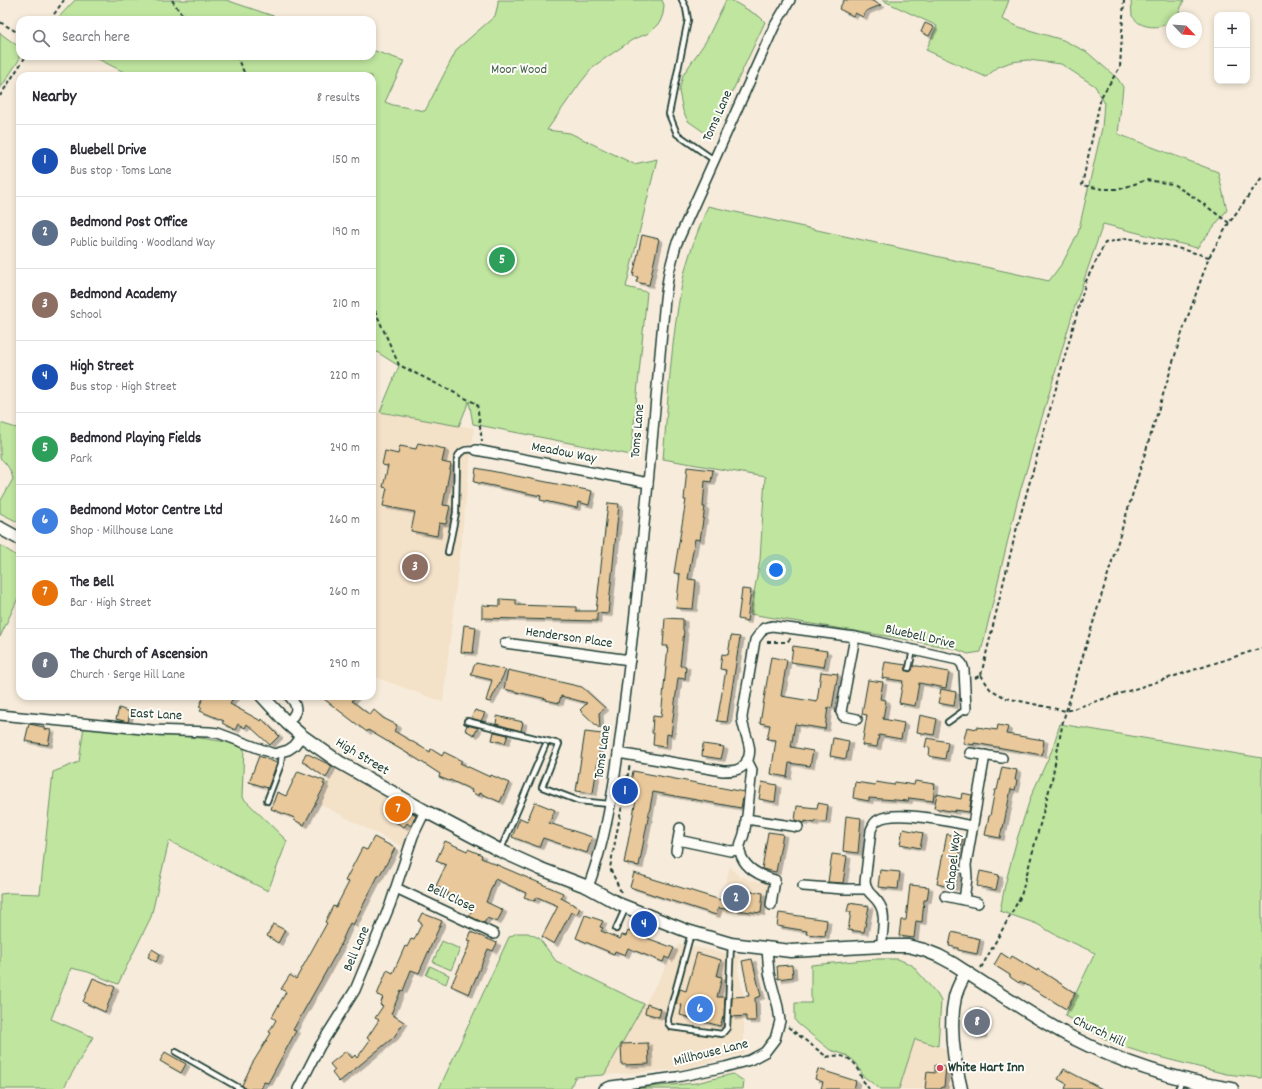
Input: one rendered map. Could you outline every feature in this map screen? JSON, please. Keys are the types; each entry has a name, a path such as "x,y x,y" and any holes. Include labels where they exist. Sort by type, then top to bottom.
{"street":[{"name":"Toms Lane","path":"588,887 600,850 618,753 630,660 665,299 669,272 676,245 774,27 790,0"},
{"name":"Meadow Way","path":"480,451 648,483"},
{"path":"0,528 16,537"},
{"name":"Bluebell Drive","path":"739,850 744,834 752,770 748,760 750,749 742,723 742,717 755,640 764,628 772,626 855,637 958,660 962,664 966,709"},
{"path":"855,637 841,712 843,716 857,719"},
{"name":"Henderson Place","path":"505,643 630,660"},
{"name":"High Street","path":"266,700 287,723 302,736 339,762 425,811 500,851 588,887 621,905 691,932 731,944 791,951 908,946 939,956 971,975"},
{"path":"287,723 296,712 296,706 292,700"},
{"name":"East Lane","path":"0,715 152,730 218,733 274,754 282,753"},
{"path":"282,753 294,746 302,736"},
{"path":"618,753 723,771 738,770 743,767 748,760"},
{"path":"970,753 1002,758"},
{"name":"Chapel Way","path":"964,900 967,878 966,865 985,755"},
{"name":"Bell Lane","path":"298,1089 320,1046 354,990 396,888 413,836 425,811"},
{"name":"Chapel Way","path":"866,889 865,882 871,830 878,820 885,817 913,816 972,826"},
{"path":"746,819 798,827"},
{"path":"676,852 680,828"},
{"path":"678,840 730,851 739,850 742,858 748,866 764,877 774,880 771,905"},
{"path":"803,886 866,889 880,904 883,912 882,946"},
{"name":"Bell Close","path":"396,888 494,934"},
{"name":"Chapel Way","path":"945,896 978,903"},
{"name":"Millhouse Lane","path":"604,1089 610,1086 677,1077 725,1067 750,1060 765,1052 775,1039 780,1021 769,972 767,949"},
{"path":"960,1089 954,1051 953,1017 955,997 958,986 971,975"},
{"name":"Church Hill","path":"971,975 1038,1018 1070,1036 1114,1057 1166,1075 1180,1084 1232,1089"}],"lane":[{"path":"682,0 686,8 688,20 669,114 676,134 714,160"},
{"path":"448,552 456,513 457,458 462,451 466,449 480,451"},
{"path":"909,668 913,650"},
{"path":"948,722 966,709"},
{"path":"467,721 559,744 542,787 579,801 609,804"},
{"path":"500,851 545,746"},
{"path":"267,801 281,764 282,753"},
{"path":"616,929 621,905"},
{"path":"691,932 668,1018 668,1023 671,1026 722,1034 725,1031 727,1028 731,944"},
{"path":"176,1052 241,1089"}],"path":[{"path":"53,16 64,0"},
{"path":"172,0 180,12 185,16"},
{"path":"1124,0 1120,67 1101,97 1082,185 1103,189 1120,189 1146,180 1173,184 1229,223"},
{"path":"0,22 16,32"},
{"path":"0,96 23,60"},
{"path":"238,60 244,72"},
{"path":"971,975 1021,896 1052,779 1063,721 1181,336 1209,258 1229,223 1262,177"},
{"path":"1209,258 1170,246 1127,238 1105,243 1086,281 1016,531 982,675 990,689 1006,698 1066,711 1262,648"},
{"path":"376,313 399,365 477,404 480,451"},
{"path":"764,642 787,642 800,629"},
{"path":"964,678 974,678 982,675"},
{"path":"621,905 621,892 610,868 632,756"},
{"path":"780,1021 827,1057 842,1056 852,1062 857,1066 861,1078 870,1089"}],"shaded area":[{"path":"376,412 474,428 443,702 376,677"},
{"path":"336,766 421,816 405,848 318,803"},
{"path":"730,866 740,878 743,876 749,880 770,884 765,915 735,912 724,914 716,918"},
{"path":"679,944 740,956 738,970 744,996 744,1053 682,1069 604,1075"},
{"path":"915,1039 949,1050 954,1089 899,1089"}],"green space":[{"path":"75,0 226,0 273,16 60,16"},
{"name":"Moor Wood","path":"498,0 662,0 664,5 660,22 649,33 632,40 594,66 547,130 570,133 634,164 657,159 626,287 647,292 631,455 473,424 469,401 459,426 380,412 399,366 376,352 376,72 124,72 100,60 376,60 376,51 404,61 385,102 425,111 457,49 495,16"},
{"path":"726,0 731,0 760,17 765,22 711,137 688,121 683,111 679,91 683,75 706,41"},
{"path":"882,0 1009,0 1002,19 1019,27 1063,40 1087,52 1118,79 1123,87 1118,134 1218,172 1227,210 1197,248 1103,224 1074,309 1017,502 981,652 968,654 956,649 892,637 750,614 760,560 765,477 663,459 672,349 678,306 684,274 690,254 708,206 1049,281 1063,262 1078,233 1102,128 1104,102 1095,86 1061,64 1028,60 1011,62 998,67 986,77 926,50 937,26"},
{"path":"1131,0 1184,0 1179,12 1166,12 1165,25 1152,27 1143,25 1136,21 1132,16"},
{"path":"0,33 16,45 16,60 19,60 0,89"},
{"path":"0,423 16,428 16,521 0,513 0,502 13,479 8,467 0,458"},
{"path":"0,545 16,555 16,603 0,637"},
{"path":"1060,724 1262,758 1262,1078 1226,1074 1143,1053 1112,1043 1065,1016 1095,953 1054,934 1037,924 1000,911 1017,839 1031,796 1052,750"},
{"path":"84,726 200,738 227,742 244,748 242,797 287,841 268,891 169,841 151,917 118,984 88,972 71,968 51,1019 93,1037 63,1089 0,1089 0,894 40,894 53,772 79,762"},
{"path":"517,933 528,933 539,938 556,961 644,1004 604,1075 575,1077 570,1089 439,1089 509,937"},
{"path":"442,941 460,949 451,970 433,962"},
{"path":"876,959 898,959 912,965 937,994 941,1001 938,1046 915,1039 899,1089 880,1089 863,1076 857,1064 853,1060 846,1055 830,1050 795,1020 795,1003 811,1003 811,965"},
{"path":"430,966 449,975 446,984 426,975"},
{"path":"733,1074 744,1081 743,1089 626,1089 696,1083"}],"building":[{"path":"844,0 870,0 881,5 866,11 863,17 855,13 853,16 839,9"},
{"path":"925,23 934,27 929,36 921,32"},
{"path":"642,235 659,239 649,285 636,282 638,277 633,276"},
{"path":"418,443 445,449 442,462 451,464 443,505 450,506 446,524 439,523 437,536 411,531 415,512 383,506 387,488 383,487 388,466 382,465 385,451 398,454 400,446 416,449"},
{"path":"687,467 713,470 711,482 705,481 703,507 705,507 700,540 695,539 688,579 696,580 693,609 676,608 680,574 674,573 686,500 684,500"},
{"path":"476,468 592,491 589,505 578,502 577,508 540,500 541,496 474,482"},
{"path":"608,503 619,504 608,614 597,613 597,621 482,618 482,605 500,606 500,599 516,600 516,605 576,607 576,611 596,611"},
{"path":"742,589 751,590 747,621 738,619"},
{"path":"665,618 683,619 684,631 680,666 686,666 685,679 678,678 671,735 667,734 666,747 663,747 653,745 654,733 652,733 653,716 661,717 668,646 663,646"},
{"path":"464,625 476,627 473,653 461,652"},
{"path":"731,636 740,637 727,722 717,721 726,670 720,669 722,654 728,655"},
{"path":"793,646 827,651 824,667 791,662"},
{"path":"771,657 787,660 781,696 817,702 821,672 838,674 832,708 828,707 825,729 795,724 791,747 813,751 810,766 789,763 787,777 771,774 776,740 767,739 770,725 760,723"},
{"path":"885,662 906,665 906,669 909,672 912,670 913,666 918,666 949,672 946,688 919,683 915,706 899,703 903,681 882,678"},
{"path":"476,663 506,670 490,702 486,701 492,680 471,675"},
{"path":"508,670 582,687 605,708 599,713 600,729 580,710 587,703 561,696 559,703 504,689"},
{"path":"868,680 883,682 880,699 886,700 883,719 904,723 901,739 879,735 877,747 862,745 867,715 862,714"},
{"path":"941,689 956,692 954,706 938,703"},
{"path":"202,700 232,700 230,704 261,721 262,719 279,736 270,745 247,724 245,728 238,724 235,730 222,723 224,721 200,711 202,708 199,707"},
{"path":"325,700 353,700 352,701 370,715 374,710 383,718 397,725 394,731 430,752 431,749 442,756 444,752 462,761 460,763 490,777 491,775 509,783 500,802 480,793 479,796 471,792 472,790 450,780 449,781 439,777 440,774 417,759 368,730 367,732"},
{"path":"119,708 130,712 128,722 116,719"},
{"path":"475,710 485,713 481,721 471,718"},
{"path":"920,715 937,719 934,735 917,732"},
{"path":"497,716 523,722 521,731 496,724"},
{"path":"29,724 51,730 48,745 25,741"},
{"path":"467,725 478,728 474,735 465,730"},
{"path":"998,725 1008,727 1006,734 1044,740 1042,755 974,743 974,745 963,743 967,727 997,730"},
{"path":"494,732 508,735 505,743 492,740"},
{"path":"585,732 602,734 593,793 576,791"},
{"path":"833,738 849,741 846,759 830,756"},
{"path":"927,738 948,742 945,759 929,756 930,748 925,747"},
{"path":"703,744 724,747 721,759 702,756"},
{"path":"306,753 332,766 326,778 302,761"},
{"path":"259,756 277,763 268,788 249,782"},
{"path":"1002,767 1017,770 1015,780 1017,780 1015,790 1011,789 1000,838 985,835 995,790 997,790"},
{"path":"298,771 325,781 323,784 325,785 304,825 294,820 295,818 271,809 277,792 286,796"},
{"path":"633,771 744,792 741,808 653,792 639,866 624,863 638,789 630,787"},
{"path":"915,781 935,784 933,801 909,798 908,801 869,798 869,801 853,798 855,782 875,785 876,782 894,785 895,782 914,785"},
{"path":"762,782 777,785 775,802 759,799"},
{"path":"962,793 972,795 969,812 955,810 955,812 934,808 937,794 961,799"},
{"path":"394,802 416,815 411,826 407,823 404,827 385,816"},
{"path":"535,802 555,810 549,823 592,837 587,853 543,838 539,847 512,837 520,818 527,821"},
{"path":"818,803 828,805 826,822 815,821 815,823 805,821 805,823 795,820 797,806 817,808"},
{"path":"846,816 861,818 858,853 843,851"},
{"path":"903,829 923,833 920,848 900,844"},
{"path":"768,832 783,834 776,872 762,869"},
{"path":"947,834 963,838 956,866 959,867 954,888 937,884"},
{"path":"374,837 395,848 378,876 353,925 350,923 341,945 293,1030 296,1031 268,1083 264,1082 261,1089 245,1089 242,1085 252,1064 271,1033 269,1032 276,1020 272,1017 286,992 281,989 290,975 296,979 327,923 325,922 333,906 336,907 349,882 345,881 362,848 367,850"},
{"path":"445,841 467,851 468,849 482,855 481,858 563,893 561,898 580,908 577,914 571,912 554,944 542,937 558,906 537,897 535,901 524,897 526,893 495,879 486,902 503,910 497,922 487,918 484,923 469,916 472,910 446,897 448,892 436,886 446,865 436,861"},
{"path":"832,854 847,856 843,883 828,882"},
{"path":"880,870 900,872 898,889 878,887"},
{"path":"980,871 999,875 996,890 977,886"},
{"path":"634,873 724,901 726,888 763,893 761,913 718,908 716,915 630,887"},
{"path":"910,885 929,887 927,900 924,900 922,922 916,921 914,938 899,936 901,920 906,920"},
{"path":"849,903 869,906 864,932 848,930 851,912 847,912"},
{"path":"422,913 442,921 419,973 411,970 403,991 401,990 391,1014 404,1022 394,1037 339,1082 332,1073 335,1070 330,1064 346,1051 352,1058 355,1055 357,1058 370,1040 367,1038 379,1020 375,1018 383,1006 380,1005 383,997 377,995 387,970 393,973 405,946 407,947 411,939 414,940 422,923 418,921"},
{"path":"779,913 827,920 825,936 806,934 807,931 777,926"},
{"path":"585,915 603,921 600,927 603,928 601,931 620,939 622,935 626,936 628,931 674,948 669,959 665,957 663,962 628,948 625,955 615,951 614,954 576,938"},
{"path":"273,924 285,930 278,943 267,936"},
{"path":"471,932 497,943 493,951 488,949 469,994 451,986 471,941 468,940"},
{"path":"952,932 980,939 977,954 958,950 958,948 949,946"},
{"path":"152,949 160,954 156,962 148,957"},
{"path":"697,953 721,960 717,976 722,977 717,997 725,997 724,1017 720,1026 680,1015 682,1005 676,1004 680,989 686,991"},
{"path":"1001,953 1010,959 1012,956 1037,971 1038,969 1075,993 1066,1009 1020,981 1019,983 1010,977 1010,975 994,965"},
{"path":"752,959 761,996 755,998 756,1021 746,1021 746,1016 731,1017 732,997 749,996 742,961"},
{"path":"792,965 793,977 778,979 777,966"},
{"path":"93,978 115,987 105,1012 83,1002"},
{"path":"647,1004 661,1009 659,1017 645,1013"},
{"path":"971,1009 982,1009 983,1035 973,1036"},
{"path":"648,1043 649,1064 622,1065 621,1044"},
{"path":"165,1052 186,1064 181,1073 160,1061"},
{"name":"White Hart Inn","path":"935,1065 946,1066 944,1087 941,1089 925,1089 927,1072 935,1073"},
{"path":"818,1069 856,1081 854,1089 821,1089 823,1082 815,1079"},
{"path":"1064,1069 1102,1089 1065,1089 1067,1084 1058,1079"}],"place":[{"name":"Bedmond Playing Fields","path":"502,260"},
{"name":"Bedmond Academy","path":"415,567"},
{"name":"Bluebell Drive","path":"625,791"},
{"name":"The Bell","path":"398,809"},
{"name":"Bedmond Post Office","path":"736,898"},
{"name":"High Street","path":"644,924"},
{"name":"Bedmond Motor Centre Ltd","path":"700,1009"},
{"name":"The Church of Ascension","path":"977,1022"},
{"name":"White Hart Inn","path":"940,1068"}]}
